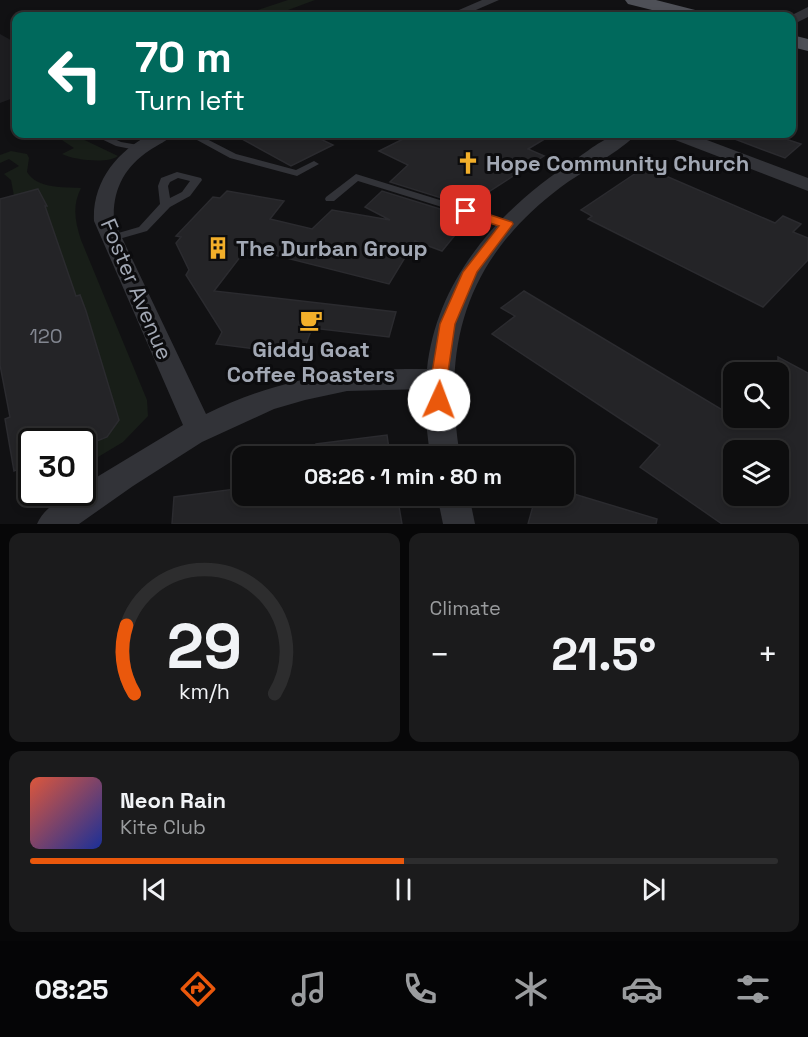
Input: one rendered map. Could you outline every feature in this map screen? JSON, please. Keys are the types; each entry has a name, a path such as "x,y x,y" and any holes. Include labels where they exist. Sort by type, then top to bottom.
{"main road":[{"path":"634,0 680,12"}],"street":[{"path":"462,12 493,0"},
{"name":"Foster Avenue","path":"157,138 141,148 119,168 104,194 103,213 112,238 199,429"},
{"path":"444,446 439,412 439,379 448,324 470,272 507,224 549,186 621,138"},
{"path":"686,138 808,185"},
{"path":"53,524 199,429 249,405 298,390 372,379 439,379"},
{"path":"455,506 459,524"}],"lane":[{"path":"105,138 119,144 141,148"},
{"path":"199,138 233,156 297,173 314,164"},
{"path":"330,199 356,177 507,224"},
{"path":"112,238 143,229 166,205"}],"shaded area":[{"path":"288,0 315,0 283,12 252,12"},
{"path":"0,34 12,41 12,98 0,103"},
{"path":"59,138 80,138 118,156 99,160 62,154 74,148"},
{"path":"11,151 27,154 29,158 27,172 37,182 51,186 81,188 75,207 81,240 147,400 148,416 123,442 96,458 96,428 20,428 0,203 14,196 11,180 4,174 19,166 9,159 0,163 0,155"}],"building":[{"path":"240,138 318,138 333,145 291,166"},
{"name":"Hope Community Church","path":"405,138 546,138 528,149 544,156 467,206 390,182 408,165 379,151"},
{"path":"732,138 783,138 801,144 785,158"},
{"path":"645,167 775,223 783,216 801,224 793,232 808,238 808,260 763,307 588,219 592,216 581,210"},
{"path":"38,189 47,206 45,206 76,296 80,295 86,311 119,420 107,437 96,441 96,428 18,428 18,469 14,471 5,419 10,417 0,365 0,199"},
{"path":"227,191 284,201 270,219 312,229 332,210 390,220 365,207 382,191 469,218 442,251 415,241 389,284 247,248 214,291 396,312 389,337 312,328 302,355 216,344 222,332 186,275 189,270 176,243 181,237 176,236 213,197 220,198"},
{"path":"524,291 723,410 723,428 789,428 789,363 808,373 808,524 722,524 640,467 660,445 492,334 515,316 501,308"},
{"path":"778,357 787,362 778,362"},
{"path":"387,435 389,446 316,446 316,444"},
{"path":"232,489 232,506 399,506 402,524 172,524 174,497"},
{"path":"574,494 657,519 656,524 528,524 533,506 574,506"}],"place":[{"name":"Hope Community Church","path":"468,163"},
{"name":"The Durban Group","path":"218,248"},
{"name":"Giddy Goat Coffee Roasters","path":"311,320"}],"route":[{"path":"439,400 443,343 448,324 470,272 507,224 466,211"}]}
